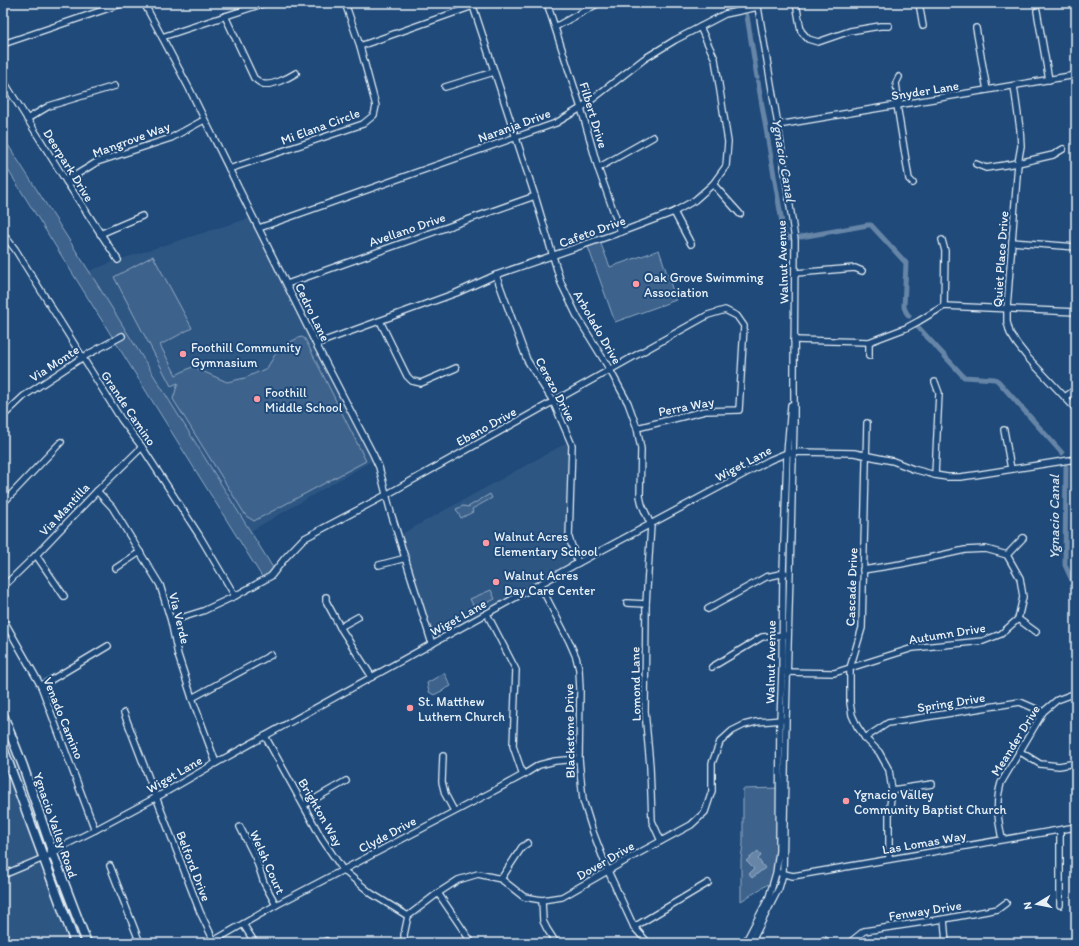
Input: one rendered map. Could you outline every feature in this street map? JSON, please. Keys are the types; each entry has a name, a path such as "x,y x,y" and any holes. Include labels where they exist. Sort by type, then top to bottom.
{"highway":[{"name":"Ygnacio Valley Road","path":"3,715 87,943"},
{"name":"Ygnacio Valley Road","path":"3,748 75,943"}],"street":[{"path":"3,44 124,3"},
{"name":"Cedro Lane","path":"144,3 230,169 316,344 379,467 386,495 432,644"},
{"path":"162,37 265,3"},
{"name":"Mi Elana Circle","path":"230,169 363,124 374,116 376,106 360,46 345,3"},
{"name":"Filbert Drive","path":"547,3 598,168 621,232"},
{"path":"555,27 599,3"},
{"path":"796,3 800,32 808,39 818,42 850,31 889,26"},
{"path":"919,3 923,26"},
{"name":"Naranja Drive","path":"259,228 556,123 580,108 644,59 675,40 725,14 757,4"},
{"name":"Walnut Avenue","path":"757,4 778,125 794,232 796,273 790,573 785,635"},
{"path":"360,46 473,5"},
{"name":"Arbolado Drive","path":"473,5 535,196 561,283 578,318 610,370 628,403 637,428 641,449 640,496 642,505 651,525"},
{"path":"1037,11 1049,80"},
{"path":"225,16 254,78 262,84 271,84 289,78 296,73"},
{"name":"Cafeto Drive","path":"316,344 456,293 496,275 674,212 695,200 713,184 726,166 728,142 715,59 700,27"},
{"path":"976,28 987,90"},
{"path":"445,87 494,72"},
{"name":"Snyder Lane","path":"778,125 1076,75"},
{"path":"899,77 896,83 898,105 910,179 913,182"},
{"name":"Deerpark Drive","path":"3,80 66,181 118,260"},
{"path":"27,119 49,106 115,86"},
{"name":"Quiet Place Drive","path":"1014,86 1021,146 1018,163 1007,322 1010,333 1028,358 1076,409"},
{"name":"Mangrove Way","path":"66,181 97,162 171,138 204,120"},
{"path":"598,168 653,137"},
{"path":"976,164 986,168 1018,163 1053,155 1063,149"},
{"path":"713,184 740,214"},
{"name":"Avellano Drive","path":"287,284 535,196"},
{"path":"674,212 691,244"},
{"path":"100,234 142,216"},
{"name":"Grande Camino","path":"3,234 15,248 121,419 142,447 199,535 235,596"},
{"path":"942,240 945,251 944,306"},
{"path":"1012,242 1076,247"},
{"path":"796,273 855,268 862,272"},
{"name":"Cerezo Drive","path":"496,275 527,360 553,402 572,445 569,538 578,563"},
{"path":"794,340 869,342 906,328 944,306 1076,312"},
{"name":"Ebano Drive","path":"171,621 203,611 235,596 271,576 303,539 386,495 708,315 725,310 737,316 744,326 739,410"},
{"path":"380,321 407,376 412,381 421,383 456,368"},
{"name":"Via Monte","path":"3,416 24,396 83,357 122,336"},
{"path":"869,342 869,356"},
{"name":"Walnut Avenue","path":"745,943 769,897 776,873 779,851 785,672 783,573 786,453 794,375"},
{"path":"935,382 940,393 935,475"},
{"path":"1065,397 1076,389"},
{"name":"Perra Way","path":"637,428 705,411 739,410"},
{"name":"Cascade Drive","path":"867,423 862,628 850,668 850,703 852,715 857,726 865,738 879,752 889,770 892,790 889,814 889,859"},
{"path":"1004,430 1011,469"},
{"path":"3,503 61,442"},
{"name":"Via Mantilla","path":"3,587 142,447"},
{"name":"Wiget Lane","path":"3,875 53,854 63,846 157,797 578,563 770,460 786,453 854,452 947,477 975,475 1076,459"},
{"name":"Via Verde","path":"97,491 112,507 160,585 171,621 178,655 216,763"},
{"name":"Lomond Lane","path":"651,525 646,604 645,711 650,766 652,821 661,841"},
{"path":"1007,556 1023,538"},
{"path":"863,570 901,564 965,550 986,550 1007,556 1020,578 1023,597 1018,619 1036,632"},
{"path":"116,568 140,552"},
{"path":"36,555 64,596"},
{"path":"379,565 406,558"},
{"path":"708,609 766,577 790,573"},
{"name":"Blackstone Drive","path":"540,585 569,641 576,657 579,669 579,759 583,800 592,832 634,927 648,943"},
{"path":"326,598 326,601 340,627 372,677"},
{"path":"627,603 646,604"},
{"path":"487,614 516,670 513,746 523,775"},
{"path":"340,627 358,617"},
{"name":"Venado Camino","path":"3,619 41,686 95,830"},
{"name":"Autumn Drive","path":"785,672 834,672 913,648 983,641 1001,634 1018,619"},
{"path":"712,667 762,637 785,635"},
{"path":"41,686 108,646"},
{"path":"192,698 271,655"},
{"name":"Meander Drive","path":"1002,839 997,813 1000,783 1043,712 1057,700 1076,693"},
{"name":"Spring Drive","path":"865,738 888,723 1020,702 1043,712"},
{"name":"Belford Drive","path":"124,713 212,942"},
{"name":"Walnut Avenue","path":"751,943 779,888 783,874 783,720"},
{"name":"Dover Drive","path":"408,916 458,880 478,874 501,879 524,897 542,900 562,896 691,825 705,812 712,791 712,763 720,742 732,731 744,725 756,722 783,720"},
{"name":"Brighton Way","path":"265,736 322,839 342,870 372,894 408,916"},
{"path":"1019,751 1040,764 1059,766 1076,763"},
{"path":"443,756 442,782 445,794 454,811"},
{"name":"Clyde Drive","path":"212,942 276,905 523,775 539,764 579,759"},
{"path":"304,805 346,781"},
{"path":"892,790 932,784"},
{"name":"Welsh Court","path":"240,827 256,859 264,883 276,905"},
{"name":"Las Lomas Way","path":"776,873 794,876 1076,827"},
{"path":"1060,830 1060,905"},
{"path":"501,879 522,847 528,843"},
{"path":"110,866 140,943"},
{"path":"634,927 708,882"},
{"path":"438,893 472,943"},
{"path":"542,900 543,921 556,943"},
{"name":"Fenway Drive","path":"849,943 864,932 998,909 1006,903"},
{"path":"405,943 404,936 408,916"},
{"path":"944,919 946,943"},
{"path":"243,924 255,943"},
{"path":"824,940 830,943"}],"shaded area":[{"path":"3,137 89,271 275,571 264,580 3,162"},
{"name":"Foothill Middle School","path":"253,217 375,459 251,531 89,271 118,260"},
{"name":"Oak Grove Swimming Association","path":"599,239 610,267 659,250 676,300 615,322 587,244"},
{"path":"153,256 192,328 160,345 176,375 196,365 199,371 227,382 245,378 267,368 279,348 302,337 305,339 366,461 254,521 246,516 173,399 178,383 171,386 114,277"},
{"name":"Walnut Acres Elementary School","path":"570,441 569,538 578,563 432,644 398,536"},
{"path":"490,494 492,498 472,509 473,512 461,518 456,509 463,506 468,507"},
{"path":"491,590 495,599 475,609 470,599"},
{"path":"444,673 451,686 434,695 429,692 427,683"},
{"path":"3,748 75,943 3,943"},
{"path":"780,788 779,823 773,881 741,901 743,789"},
{"path":"758,851 761,856 758,859 765,868 752,878 749,874 754,869 746,861"}],"waterway":[{"name":"Ygnacio Canal","path":"747,16 757,77"},
{"name":"Ygnacio Canal","path":"758,82 784,234 786,237 791,238"},
{"name":"Ygnacio Canal","path":"801,237 871,225 906,263 904,307 909,316"},
{"name":"Ygnacio Canal","path":"918,327 964,377 995,379 998,381 1062,453"},
{"name":"Ygnacio Canal","path":"1066,467 1065,565 1076,589"}],"place":[{"name":"Oak Grove Swimming Association","path":"636,284"},
{"name":"Foothill Community Gymnasium","path":"183,354"},
{"name":"Foothill Middle School","path":"257,399"},
{"name":"Walnut Acres Elementary School","path":"486,543"},
{"name":"Walnut Acres Day Care Center","path":"496,582"},
{"name":"St. Matthew Luthern Church","path":"410,708"},
{"name":"Ygnacio Valley Community Baptist Church","path":"846,801"}]}
